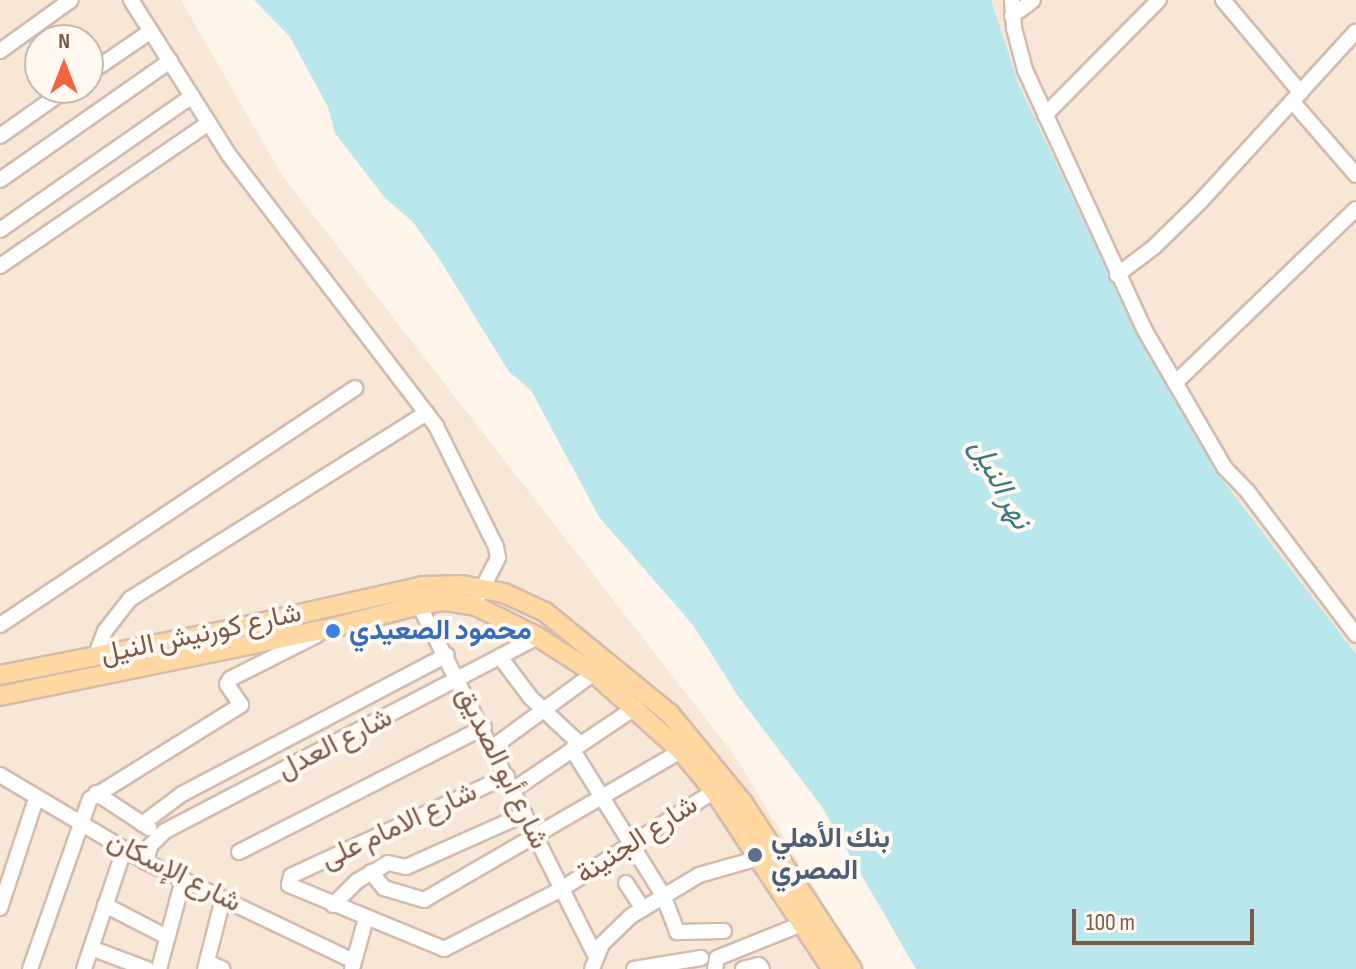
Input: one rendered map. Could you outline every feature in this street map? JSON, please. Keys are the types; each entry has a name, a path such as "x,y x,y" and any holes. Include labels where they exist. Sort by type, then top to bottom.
{"main road":[{"name":"شارع كورنيش النيل","path":"0,675 414,587 443,584 481,588 545,612 670,714 743,803 852,969"},
{"name":"شارع كورنيش النيل","path":"0,696 335,627 419,605 445,601 476,606 538,637 594,673 636,707 681,751 714,791 832,969"}],"street":[{"path":"0,51 71,0"},
{"path":"131,0 229,155 427,413 496,547 498,558 481,588 476,606"},
{"path":"1012,0 1012,16 1025,70 1117,275 1175,383 1225,468 1248,492 1356,635"},
{"path":"1012,16 1033,0"},
{"path":"1045,115 1159,0"},
{"path":"1223,0 1356,175"},
{"path":"104,63 151,31"},
{"path":"1117,275 1154,247 1200,202 1356,31"},
{"path":"0,180 170,61"},
{"path":"0,230 192,96"},
{"path":"0,136 45,104"},
{"path":"0,266 209,123"},
{"path":"1175,383 1356,209"},
{"path":"0,625 355,388"},
{"path":"95,657 105,631 130,599 427,413"},
{"name":"شارع أبو الصديق","path":"419,605 484,727 594,962"},
{"path":"30,969 80,822 96,793 241,705 227,684 230,679 335,627"},
{"name":"شارع العدل","path":"161,834 538,637"},
{"path":"142,824 190,790 447,655"},
{"path":"500,657 576,747 602,797 663,895 679,933 724,931"},
{"path":"493,747 594,673"},
{"name":"شارع الامام على","path":"291,876 510,783 576,747 636,707"},
{"path":"239,852 484,727"},
{"path":"371,872 384,888 422,901 681,751"},
{"name":"شارع الإسكان","path":"0,775 146,862 353,965"},
{"name":"شارع الجنينة","path":"291,876 290,886 444,949 560,890 714,791"},
{"path":"96,793 161,834 150,846 146,862"},
{"path":"0,908 36,799"},
{"path":"333,905 371,872 388,863 406,867 525,814"},
{"path":"84,969 124,850"},
{"path":"594,962 611,933 663,895 699,875 759,858"},
{"path":"159,969 183,880"},
{"path":"626,883 643,909"},
{"path":"223,899 206,965 223,969"},
{"path":"105,905 167,937"},
{"path":"353,965 366,918"},
{"path":"715,969 717,958 802,924"},
{"path":"91,948 147,969"},
{"path":"634,969 701,958"},
{"path":"743,969 759,965 762,969"}],"shaded area":[{"path":"0,0 181,0 282,175 735,756 863,969 0,969"},
{"path":"981,0 1356,0 1356,668 1170,423"}],"water":[{"name":"نهر النيل","path":"254,0 991,0 1019,85 1139,338 1220,477 1356,654 1356,969 916,969 822,807 738,696 693,625 599,517 531,390 509,372 413,222 385,198 335,133 328,107 290,37"}],"place":[{"name":"محمود الصعيدي","path":"333,631"},
{"name":"بنك الأهلي المصري","path":"755,855"}]}
